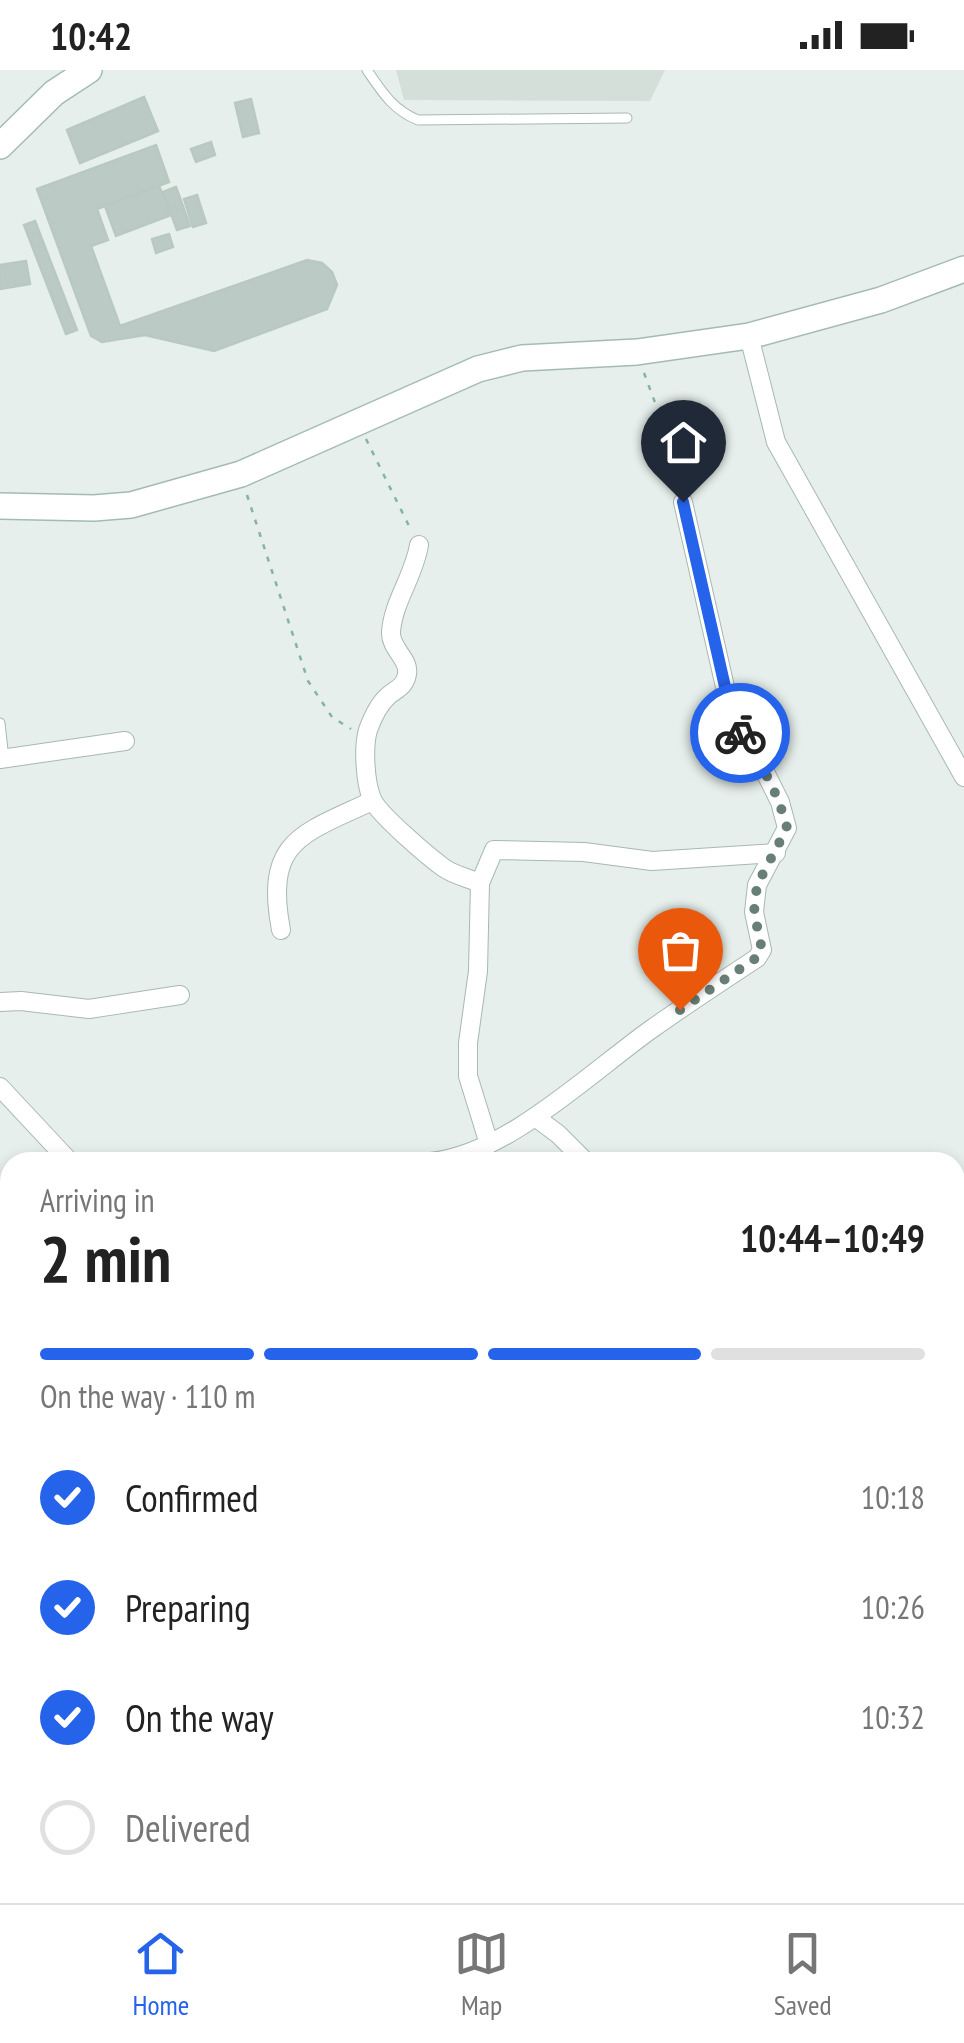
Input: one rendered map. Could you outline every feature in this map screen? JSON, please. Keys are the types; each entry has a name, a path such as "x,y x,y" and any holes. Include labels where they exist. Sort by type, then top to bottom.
{"main road":[{"path":"0,146 54,93 89,70"},
{"path":"0,506 131,505 240,474 492,366 522,358 636,352 749,336 848,310 964,270"}],"street":[{"path":"749,336 776,442 964,776"},
{"path":"472,1152 535,1117 756,958 762,945 754,912 757,885 787,828 780,802 759,760 733,722 683,502"},
{"path":"419,544 415,570 394,614 391,630 391,643 407,674 399,690 388,696 378,710 367,734 367,776 372,801 448,870 480,882"},
{"path":"2,759 124,741"},
{"path":"281,930 278,876 280,862 288,850 308,831 372,801"},
{"path":"489,1144 468,1076 468,1043 478,972 480,882 494,850 584,852 652,861 776,852"},
{"path":"0,1002 89,1009 180,995"},
{"path":"0,1087 61,1152"},
{"path":"535,1117 576,1152"}],"lane":[{"path":"367,70 389,102 418,120 626,118"},
{"path":"0,723 2,759"}],"path":[{"path":"636,352 666,432 683,502"},
{"path":"358,423 419,544"},
{"path":"240,474 308,681 332,718 343,727 367,734"}],"shaded area":[{"path":"396,70 665,70 650,101 404,100"}],"building":[{"path":"144,97 158,131 80,163 67,130"},
{"path":"251,99 259,133 243,137 235,103"},
{"path":"211,142 215,155 196,162 191,149"},
{"path":"156,145 169,182 97,209 108,240 91,246 120,326 307,260 322,263 332,272 337,285 327,309 214,351 145,335 102,342 91,336 37,189"},
{"path":"159,186 171,215 116,236 105,206"},
{"path":"176,187 190,226 177,230 163,192"},
{"path":"197,195 206,223 193,227 184,199"},
{"path":"35,221 77,330 66,334 24,225"},
{"path":"169,234 173,247 156,253 152,239"},
{"path":"26,261 30,284 0,289 0,265"}],"way so far":[{"path":"680,1010 762,950 754,912 757,885 787,828 780,802 740,733"}],"route":[{"path":"683,502 733,722 740,733"}]}
